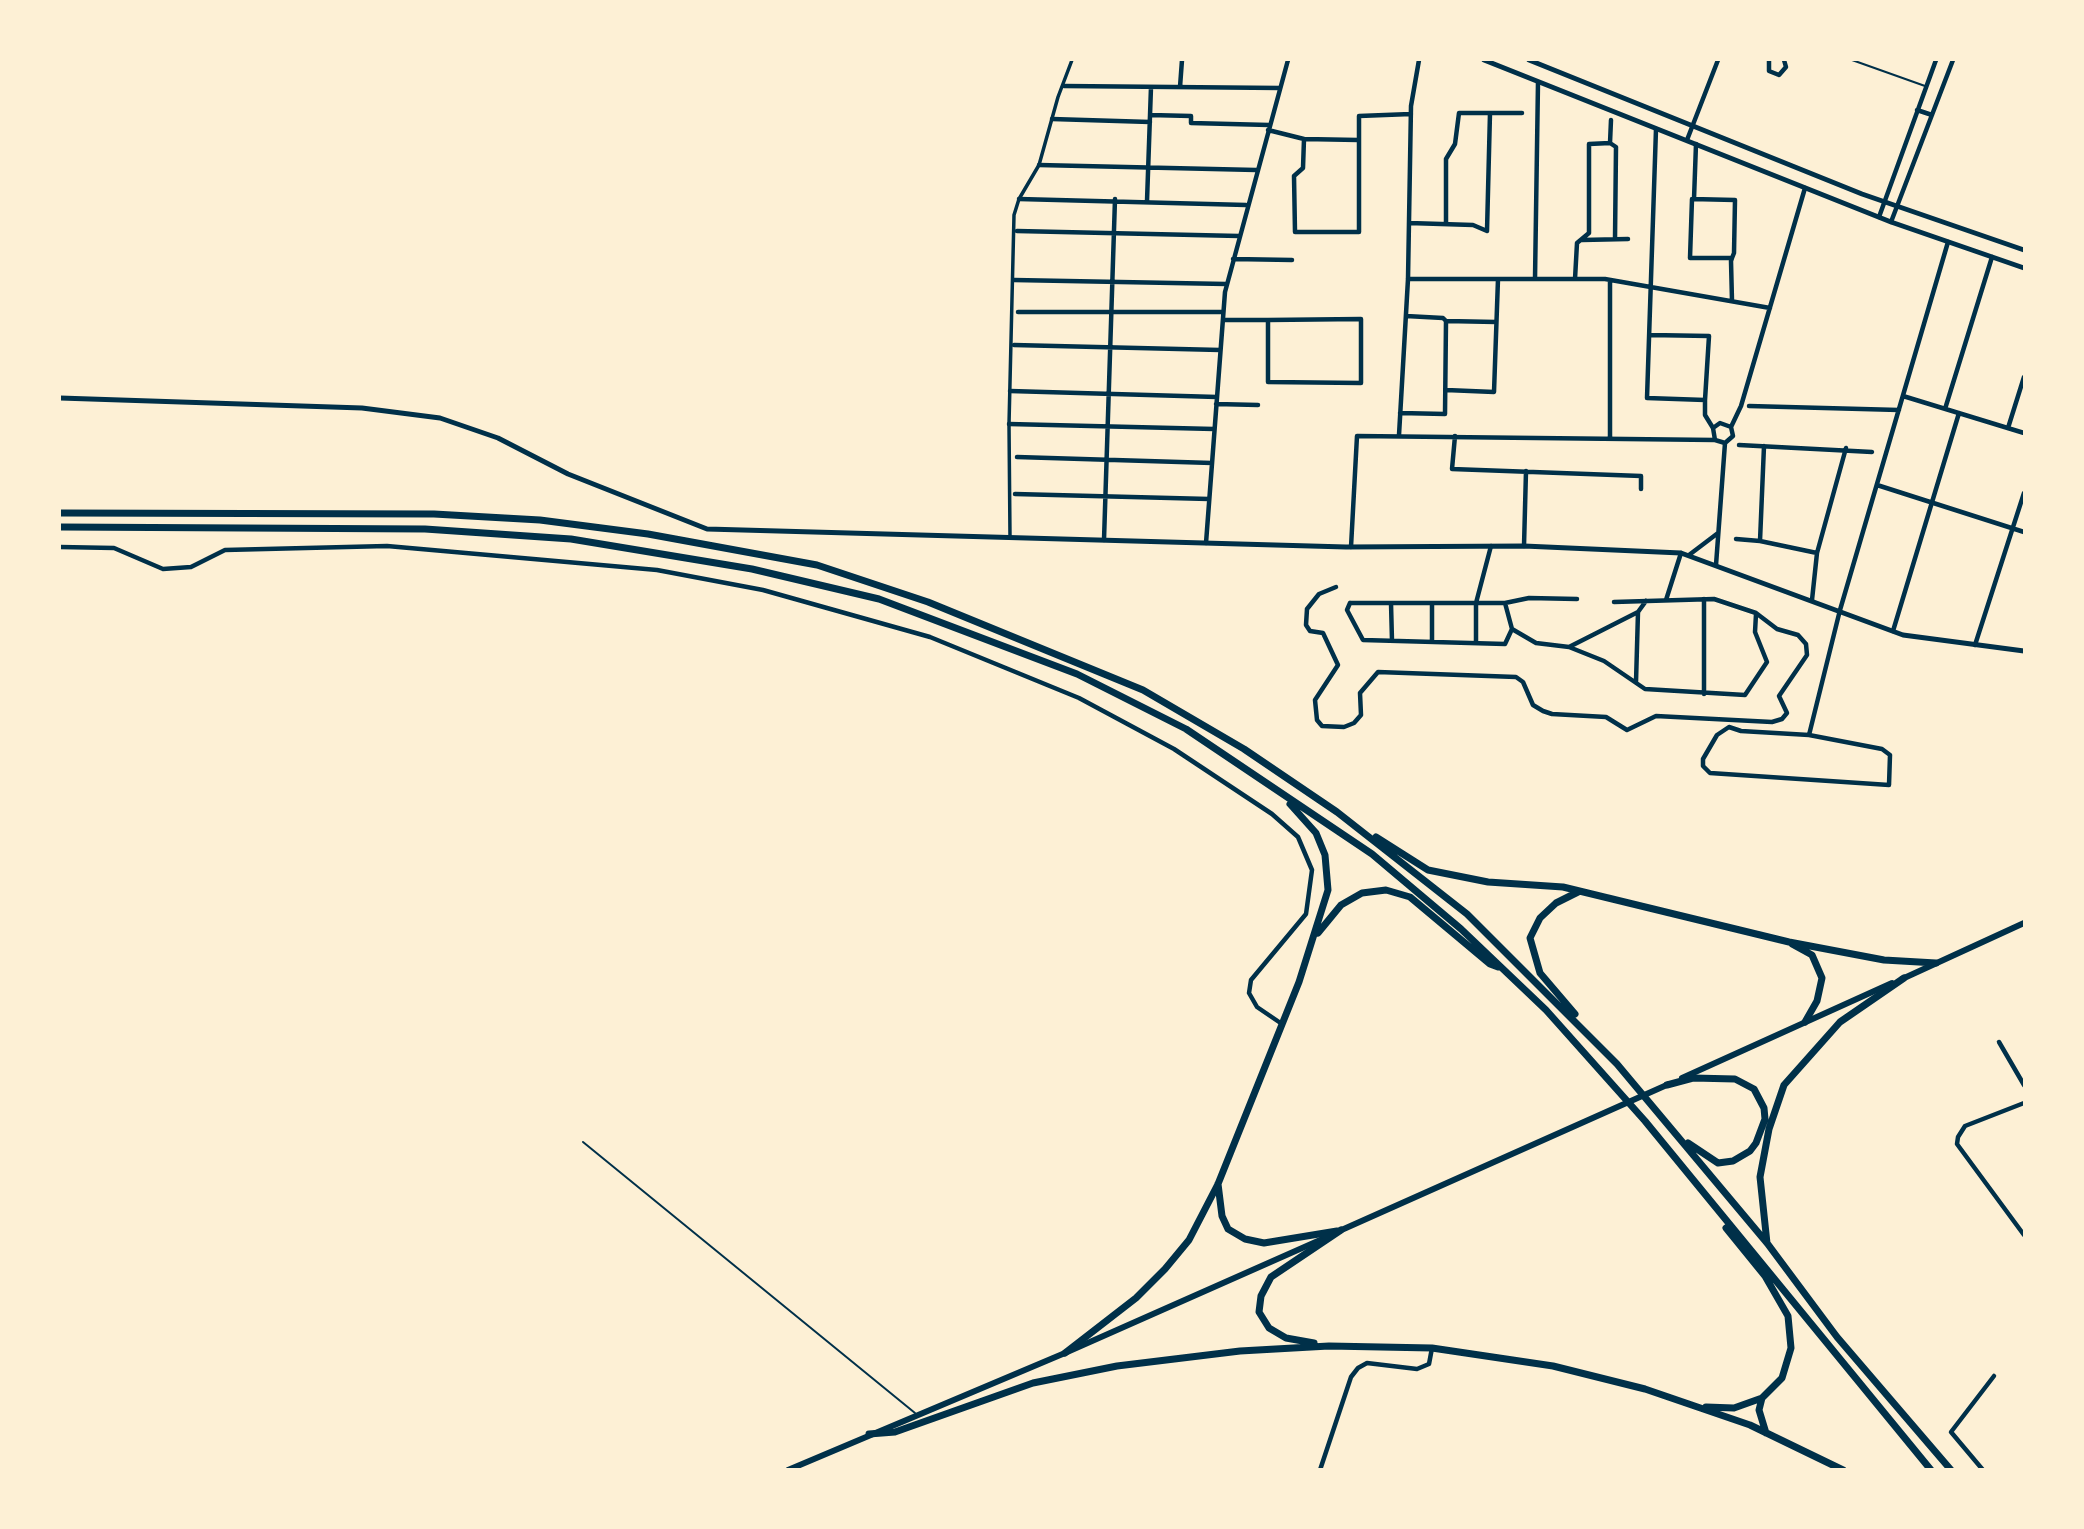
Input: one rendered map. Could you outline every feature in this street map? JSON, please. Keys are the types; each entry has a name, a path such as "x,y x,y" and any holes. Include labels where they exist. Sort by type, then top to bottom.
{"highway":[{"path":"60,510 100,513 433,514 540,520 648,534 817,565 928,602 1143,690 1244,749 1428,870 1488,882 1563,887 1789,942 1884,960 1936,963"},
{"path":"60,527 425,529 571,539 752,569 879,599 1077,674 1186,729 1372,854 1502,968 1546,1010 1645,1121 1931,1469"},
{"path":"1065,1353 1136,1298 1189,1240 1219,1184 1283,1025 1315,936 1328,890 1325,855 1316,833 1285,798"},
{"path":"1337,812 1466,914 1602,1047"},
{"path":"1315,936 1341,905 1362,893 1385,890 1410,897 1490,964 1502,968"},
{"path":"1579,892 1548,910 1540,918 1530,938 1540,973 1767,1243 1837,1337 1951,1469"},
{"path":"1789,942 1812,955 1822,978 1817,1001 1805,1022"},
{"path":"1767,1243 1760,1177 1769,1129 1784,1085 1840,1022 1904,978"},
{"path":"1661,1117 1694,1149 1717,1163 1734,1160 1750,1152 1760,1136 1765,1119 1759,1095 1735,1079 1693,1078 1667,1085"},
{"path":"1219,1184 1225,1223 1228,1229 1245,1239 1264,1243 1341,1230"},
{"path":"1696,1185 1700,1195 1765,1276 1788,1316 1791,1348 1782,1378 1762,1398 1734,1408 1697,1406"},
{"path":"1329,1346 1286,1338 1269,1328 1259,1312 1261,1296 1271,1277 1341,1230"},
{"path":"869,1434 895,1432 1033,1383 1105,1368 1240,1351 1329,1346 1432,1348 1553,1366 1646,1389 1766,1433 1843,1469"},
{"path":"1762,1398 1759,1410 1766,1433"}],"main road":[{"path":"788,1469 1065,1353 2025,923"}],"street":[{"path":"1010,537 1009,424 1014,215 1019,199 1039,165 1072,60"},
{"path":"1180,87 1182,60"},
{"path":"1206,542 1227,285 1238,236 1288,60"},
{"path":"1399,435 1408,279 1411,114 1419,60"},
{"path":"1484,60 1891,222 2025,268"},
{"path":"1529,60 1885,202 2025,250"},
{"path":"1687,140 1718,60"},
{"path":"1769,60 1769,71 1779,75 1786,67 1784,60"},
{"path":"1879,217 1936,60"},
{"path":"1891,222 1953,60"},
{"path":"1535,279 1538,82"},
{"path":"1064,86 1280,88"},
{"path":"1147,201 1151,87"},
{"path":"1917,110 1932,115"},
{"path":"1446,224 1446,159 1455,145 1455,120 1459,113 1522,113"},
{"path":"1409,223 1473,225 1487,231 1490,113"},
{"path":"1304,139 1303,168 1294,176 1296,232 1359,232 1359,116 1411,114"},
{"path":"1150,115 1191,116 1191,123 1268,128 1304,139 1358,140"},
{"path":"1052,119 1150,122"},
{"path":"1611,120 1611,143"},
{"path":"1657,129 1647,398 1705,400"},
{"path":"1575,279 1577,243 1589,233 1589,144 1611,143 1616,146 1615,239"},
{"path":"1696,144 1690,258 1732,258"},
{"path":"1039,165 1256,170"},
{"path":"1716,565 1725,443 1733,436 1731,427 1805,188"},
{"path":"1019,199 1247,205"},
{"path":"1694,199 1735,200 1732,301"},
{"path":"1104,540 1115,200"},
{"path":"1017,231 1238,236"},
{"path":"1581,240 1628,239"},
{"path":"1809,735 1840,610 1948,242"},
{"path":"1945,409 1992,257"},
{"path":"1233,259 1292,260"},
{"path":"1408,279 1611,280 1770,308"},
{"path":"1446,390 1494,392 1498,279"},
{"path":"1610,439 1611,280"},
{"path":"1014,281 1227,285"},
{"path":"1018,312 1223,312"},
{"path":"1406,316 1443,318 1446,321 1496,322"},
{"path":"1223,320 1361,319 1361,383 1268,382 1268,320"},
{"path":"1400,413 1445,414 1446,321"},
{"path":"1650,335 1709,335 1704,415 1713,428 1715,440"},
{"path":"1014,345 1220,350"},
{"path":"2008,428 2025,377"},
{"path":"1010,391 1217,397"},
{"path":"1903,396 2025,433"},
{"path":"60,398 362,408 440,418 498,438 568,474 707,528 1351,547 1524,546 1681,553 1893,631 1975,646 2025,651"},
{"path":"1216,404 1258,405"},
{"path":"1749,406 1899,410"},
{"path":"1893,631 1959,413"},
{"path":"1713,428 1720,422 1731,427"},
{"path":"1009,424 1214,429"},
{"path":"1351,547 1357,436 1715,440 1725,443"},
{"path":"1455,436 1452,469 1641,476 1641,489"},
{"path":"1739,445 1846,448 1871,452"},
{"path":"1760,541 1764,446"},
{"path":"1812,600 1817,553 1846,448"},
{"path":"1017,457 1212,463"},
{"path":"1524,546 1526,471"},
{"path":"1877,485 2025,532"},
{"path":"1975,646 2025,493"},
{"path":"1015,494 1209,499"},
{"path":"1689,555 1719,532"},
{"path":"1736,539 1760,541 1817,553"},
{"path":"60,547 114,548 163,569 191,567 225,550 387,546 657,570 763,590 930,637 1079,698 1174,749 1272,814 1298,836 1312,870 1306,914 1251,980 1249,993 1257,1007 1283,1025"},
{"path":"1476,643 1476,603 1491,546"},
{"path":"1666,600 1681,553"},
{"path":"1336,587 1319,594 1307,609 1306,625 1310,631 1324,633 1338,665 1315,700 1317,720 1322,726 1344,727 1354,723 1361,715 1360,693 1378,673 1516,677 1523,682 1526,695 1533,705 1543,711 1552,715 1606,717 1628,730 1656,716 1772,722 1782,719 1787,713 1779,696 1798,665 1804,661 1806,644 1798,635 1777,629 1756,613 1714,599 1614,602"},
{"path":"1506,603 1512,629 1505,644 1363,640 1347,610 1350,603 1506,603 1529,598 1577,599"},
{"path":"1704,599 1704,694"},
{"path":"1569,647 1638,612 1646,601"},
{"path":"1391,603 1392,641"},
{"path":"1432,603 1432,642"},
{"path":"1636,682 1638,612"},
{"path":"1512,629 1536,643 1569,647 1617,668 1645,689 1745,695 1767,662 1755,632 1756,613"},
{"path":"1729,727 1741,731 1809,735 1882,749 1890,755 1889,785 1710,773 1703,766 1703,759 1717,735 1729,727"},
{"path":"1999,1042 2025,1085"},
{"path":"2025,1103 1965,1126 1957,1144 2025,1235"},
{"path":"1321,1469 1352,1377 1358,1368 1367,1363 1417,1369 1429,1364 1432,1348"},
{"path":"1983,1469 1951,1432 1994,1376"}],"lane":[{"path":"1852,60 1926,86"},
{"path":"583,1142 916,1414"}]}
